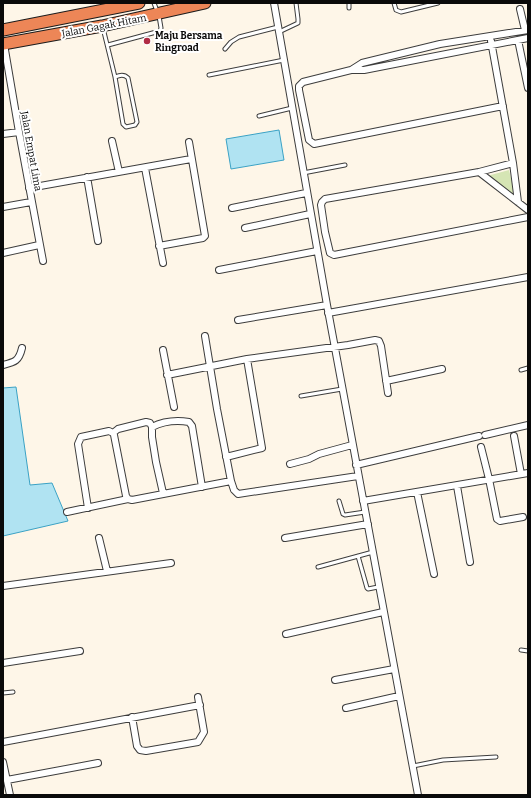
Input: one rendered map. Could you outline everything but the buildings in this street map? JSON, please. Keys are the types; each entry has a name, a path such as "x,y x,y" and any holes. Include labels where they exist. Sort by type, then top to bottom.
{"highway":[{"name":"Jalan Gagak Hitam","path":"3,27 139,3"},
{"name":"Jalan Gagak Hitam","path":"4,44 102,26 156,8 205,3"}],"street":[{"path":"274,3 306,193 368,524 378,587 418,795"},
{"path":"351,70 362,63 440,44 526,30 520,9"},
{"path":"490,36 513,163 518,202"},
{"path":"503,106 314,144 309,140 299,86 304,82 351,70 364,70 528,38"},
{"path":"518,40 528,88"},
{"name":"Jalan Empat Lima","path":"4,44 31,202 43,260"},
{"path":"3,134 19,132"},
{"path":"112,141 119,172"},
{"path":"160,246 202,238 205,236 188,142"},
{"path":"29,188 191,159"},
{"path":"513,163 479,172 323,200 321,206 330,253 334,255 343,254 528,217"},
{"path":"145,168 162,263"},
{"path":"479,172 528,210"},
{"path":"87,177 98,241"},
{"path":"232,208 306,193"},
{"path":"3,207 31,202"},
{"path":"245,228 310,214"},
{"path":"3,253 39,245"},
{"path":"219,270 317,251"},
{"path":"328,313 528,278"},
{"path":"238,320 327,305"},
{"path":"205,336 231,481 234,490 238,494 358,476"},
{"path":"167,375 247,359 375,340 379,341 381,346 388,393"},
{"path":"3,365 18,360 22,348"},
{"path":"163,350 174,407"},
{"path":"226,457 262,448 247,359"},
{"path":"386,381 442,369"},
{"path":"152,427 163,422 176,420 189,422 192,426 202,487"},
{"path":"113,433 118,429 146,422 150,423 152,427 153,443 163,494"},
{"path":"356,465 528,425"},
{"path":"88,508 78,444 79,440 81,437 109,431 113,433"},
{"path":"113,433 126,496 128,499"},
{"path":"514,436 521,474"},
{"path":"290,464 352,445"},
{"path":"482,447 496,517 500,521 523,517"},
{"path":"363,501 457,486 489,479 528,474"},
{"path":"67,512 128,499 132,500 231,481"},
{"path":"457,486 470,562"},
{"path":"417,492 434,574"},
{"path":"285,538 368,524"},
{"path":"99,538 107,572"},
{"path":"3,586 172,563"},
{"path":"286,634 383,612"},
{"path":"3,663 80,651"},
{"path":"335,680 394,669"},
{"path":"346,708 399,696"},
{"path":"132,717 136,746 140,750 146,751 198,742 204,732 198,697"},
{"path":"3,742 200,705"},
{"path":"3,762 10,795"},
{"path":"7,780 98,763"}],"lane":[{"path":"225,49 231,42 239,37 278,30 298,23 296,3"},
{"path":"349,3 349,8"},
{"path":"394,3 396,10 401,12 438,3"},
{"path":"108,45 160,31 161,28 156,8"},
{"path":"102,26 115,77 123,124 126,127 135,125 137,122 128,78 125,75 115,77"},
{"path":"209,75 284,60"},
{"path":"259,116 292,108"},
{"path":"303,173 345,166"},
{"path":"521,370 528,368"},
{"path":"301,396 342,389"},
{"path":"339,501 343,514 345,515 365,512"},
{"path":"318,567 373,552"},
{"path":"358,556 366,588 378,587"},
{"path":"521,650 528,651"},
{"path":"3,694 13,692"},
{"path":"413,766 443,760 496,757"}],"green space":[{"path":"509,170 516,198 487,176"}],"water":[{"path":"279,130 284,160 231,169 226,139"},
{"path":"16,387 30,485 52,483 68,521 3,536 3,388"}],"place":[{"name":"Maju Bersama Ringroad","path":"147,41"}]}
